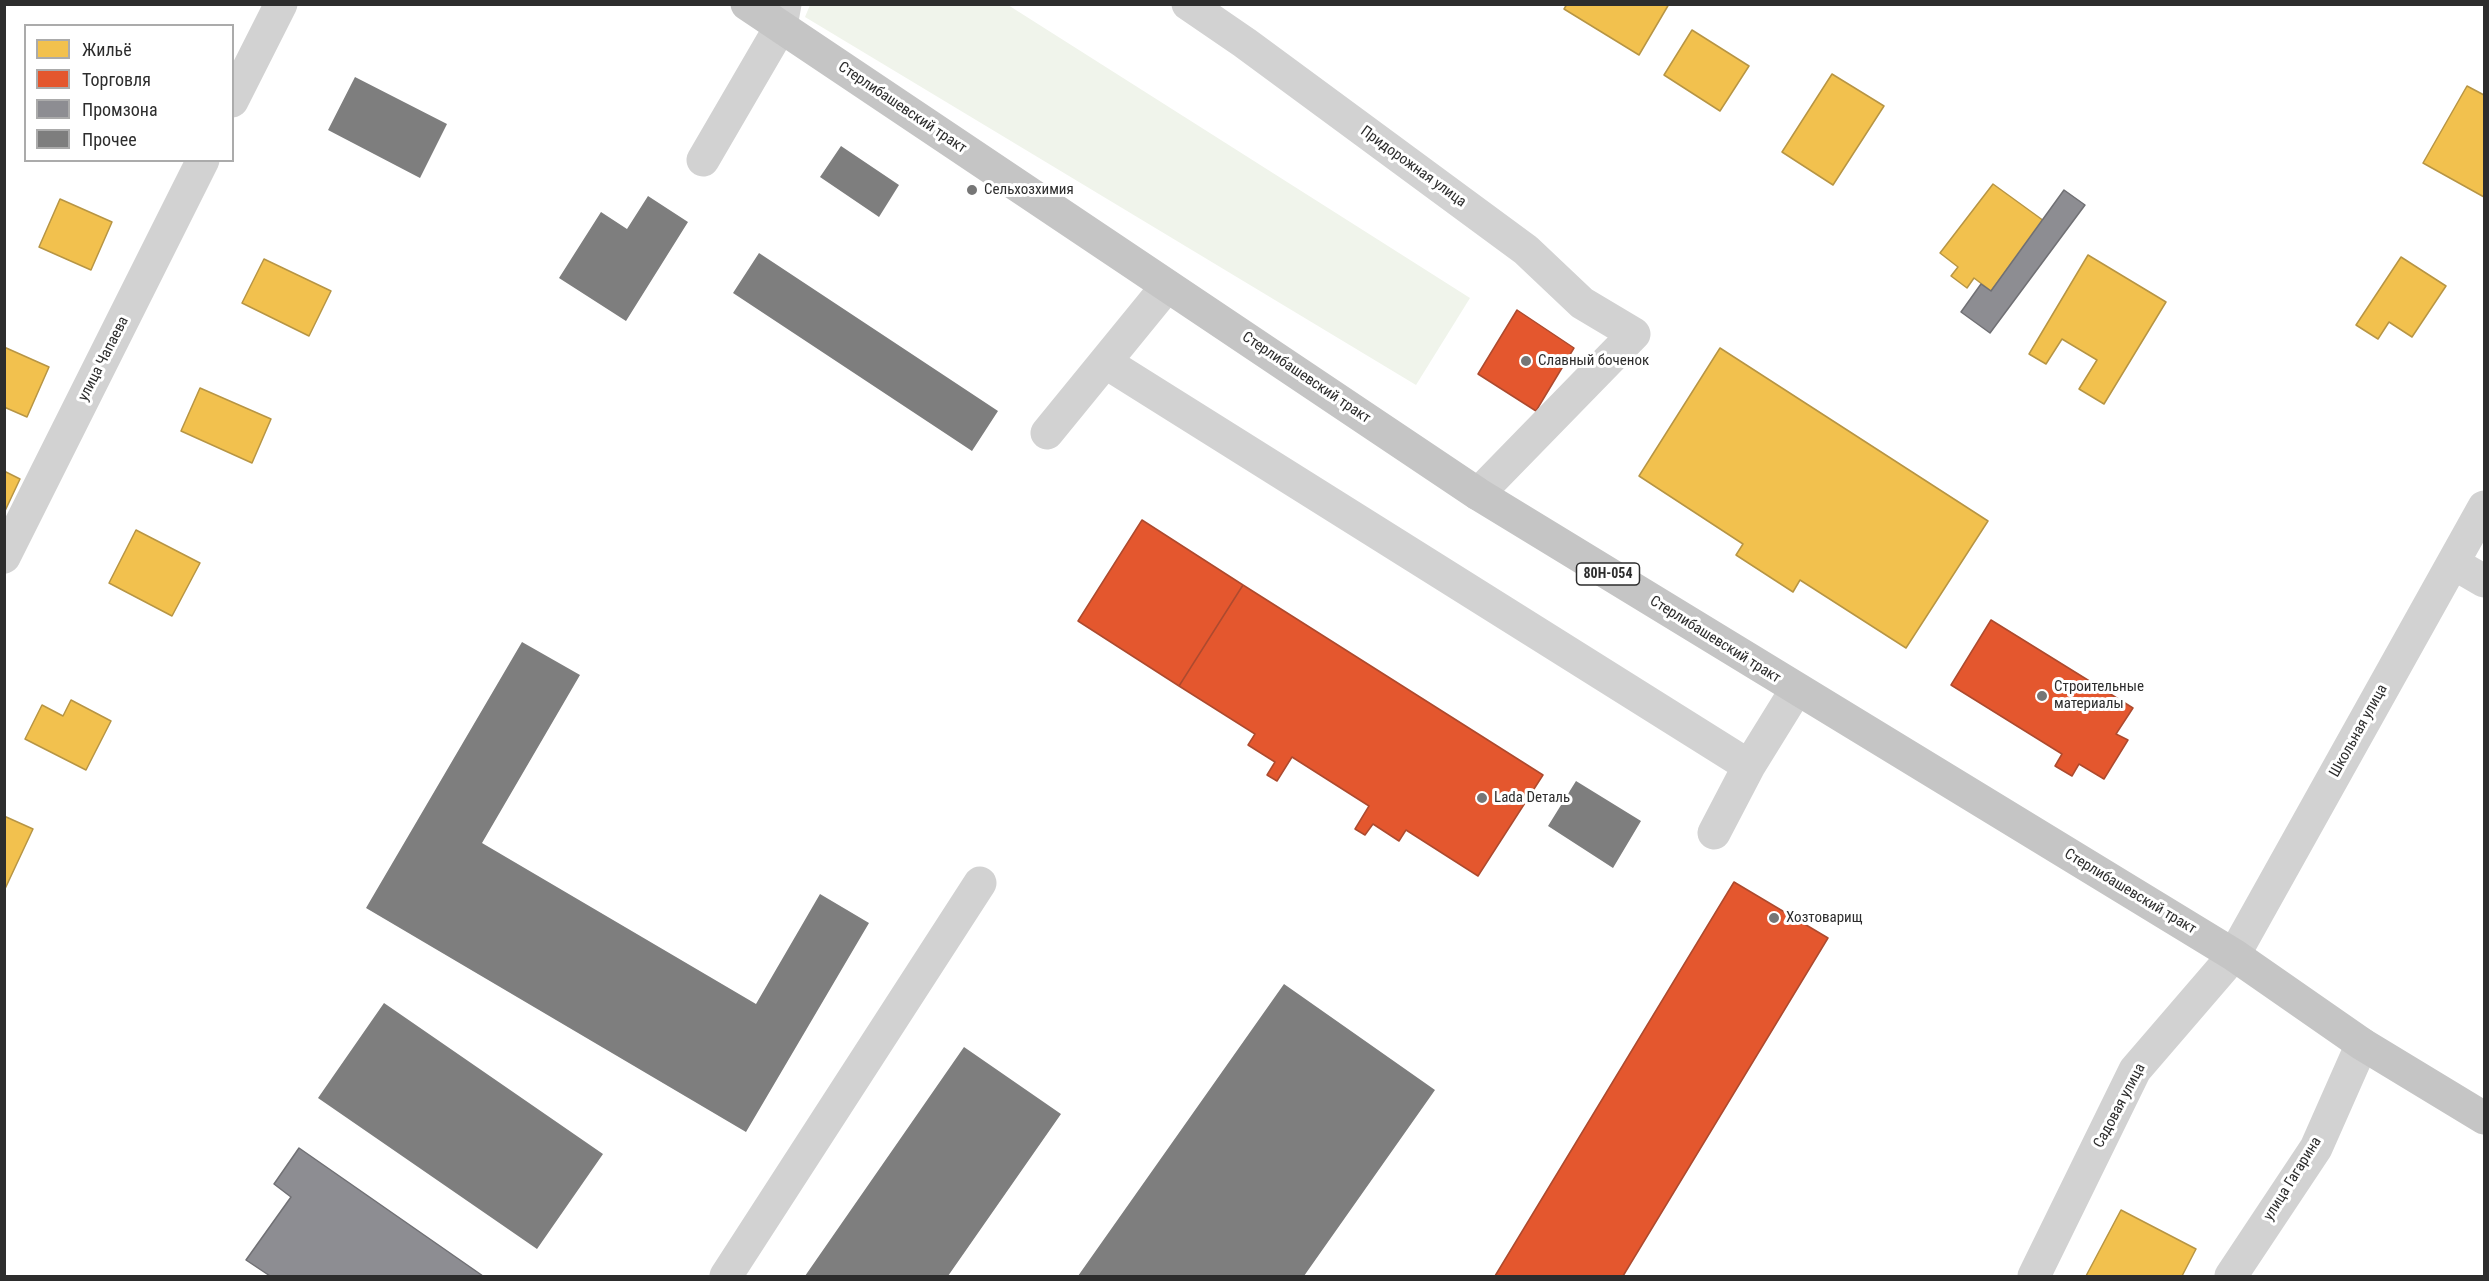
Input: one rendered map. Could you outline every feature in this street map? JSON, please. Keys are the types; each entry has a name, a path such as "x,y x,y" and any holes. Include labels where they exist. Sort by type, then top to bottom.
{"main road":[{"name":"Стерлибашевский тракт","path":"747,4 783,16 1167,286 1478,494 2234,955 2362,1044 2484,1118"}],"street":[{"path":"234,97 281,4"},
{"name":"Придорожная улица","path":"1188,4 1245,43 1526,250 1582,303 1634,334 1478,494"},
{"path":"703,160 783,16"},
{"name":"улица Чапаева","path":"4,558 202,162"},
{"path":"1047,433 1167,286"},
{"path":"1105,362 1749,766"},
{"name":"Школьная улица","path":"2234,955 2484,507"},
{"path":"2453,563 2484,581"},
{"path":"1714,833 1749,766 1797,690"},
{"path":"726,1276 980,883"},
{"name":"Садовая улица","path":"2034,1276 2135,1070 2234,955"},
{"name":"улица Гагарина","path":"2231,1276 2316,1148 2362,1044"}],"shaded area":[{"path":"810,5 1008,5 1470,298 1416,385 805,17"}],"building: Жильё":[{"path":"1567,4 1669,4 1639,55 1564,9"},
{"path":"1692,30 1749,66 1720,111 1664,75"},
{"path":"1832,74 1884,106 1833,185 1782,152"},
{"path":"2467,86 2484,95 2484,197 2423,163"},
{"path":"1993,184 2044,221 1991,291 1974,278 1967,288 1951,276 1958,267 1940,253"},
{"path":"60,199 112,222 91,270 39,247"},
{"path":"2088,255 2166,302 2104,404 2079,389 2097,360 2062,339 2046,364 2029,354"},
{"path":"2401,257 2446,286 2412,337 2389,322 2378,339 2356,325"},
{"path":"264,259 331,291 309,336 242,303"},
{"path":"4,347 49,367 27,417 4,407"},
{"path":"1720,348 1988,521 1906,648 1800,580 1793,592 1736,555 1743,544 1639,476"},
{"path":"200,388 271,419 252,463 181,431"},
{"path":"4,471 20,479 4,513"},
{"path":"136,530 200,563 172,616 109,583"},
{"path":"71,700 111,721 86,770 25,739 42,705 63,716"},
{"path":"4,816 33,829 4,891"},
{"path":"2121,1210 2196,1249 2182,1276 2086,1276"}],"building: Торговля":[{"name":"Славный боченок","path":"1517,310 1574,348 1536,411 1478,374"},
{"path":"1142,520 1243,585 1179,686 1078,621"},
{"path":"1243,585 1543,775 1478,876 1406,830 1399,841 1373,824 1365,835 1355,829 1369,806 1292,757 1277,781 1267,775 1275,762 1248,745 1255,734 1179,686"},
{"name":"Строительные материалы","path":"1991,620 2133,708 2116,734 2128,740 2104,779 2079,764 2072,776 2055,766 2062,754 1951,685"},
{"path":"1734,882 1828,938 1623,1276 1495,1276"}],"building: Промзона":[{"path":"2064,190 2085,205 1990,333 1961,312 1981,284 1991,291"},
{"path":"299,1148 483,1276 270,1276 246,1260 291,1197 274,1184"}],"building: Прочее":[{"path":"355,77 447,124 420,178 328,130"},
{"path":"841,146 899,185 879,217 820,177"},
{"path":"648,196 688,222 626,321 559,278 601,212 627,229"},
{"path":"759,253 998,411 972,451 733,293"},
{"path":"522,642 580,675 482,843 756,1004 820,894 869,923 746,1132 366,908"},
{"path":"1576,781 1641,821 1613,868 1548,826"},
{"path":"1284,984 1435,1090 1304,1276 1078,1276"},
{"path":"384,1003 603,1154 537,1249 318,1098"},
{"path":"964,1047 1061,1114 948,1276 805,1276"}],"place":[{"name":"Сельхозхимия","path":"972,190"},
{"name":"Славный боченок","path":"1526,361"},
{"name":"Строительные материалы","path":"2042,696"},
{"name":"Lada Dеталь","path":"1482,798"},
{"name":"Хозтоварищ","path":"1774,918"}]}
